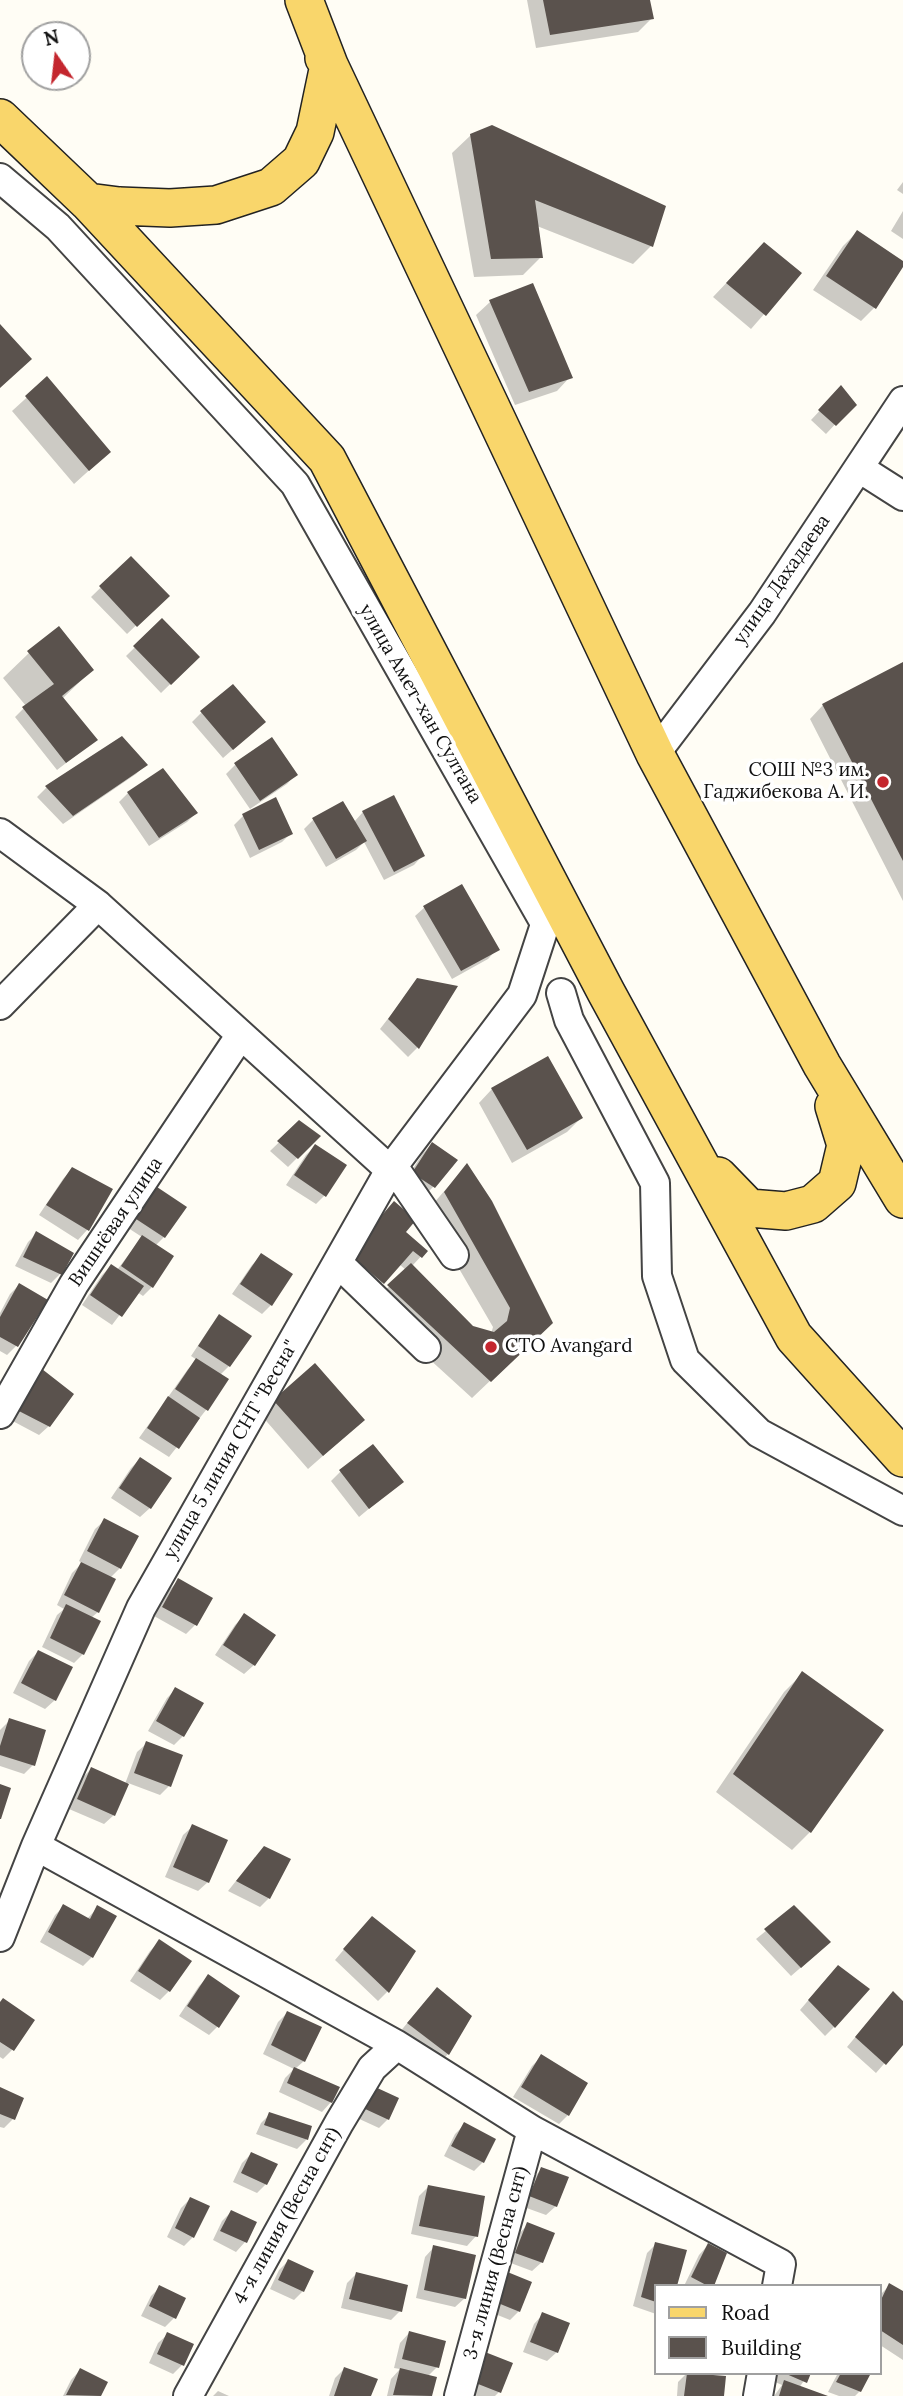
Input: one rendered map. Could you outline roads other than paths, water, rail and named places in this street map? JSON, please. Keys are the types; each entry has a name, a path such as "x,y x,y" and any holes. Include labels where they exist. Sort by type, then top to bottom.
{"main road":[{"path":"88,202 170,208 216,205 271,187 301,161 315,132 329,65 288,0"},
{"path":"304,0 329,65 655,754 822,1065 903,1199"},
{"path":"0,118 88,202 327,459 550,909 606,992 794,1337 903,1458"},
{"path":"692,1150 749,1208 786,1211 813,1204 837,1183 846,1145 822,1065"}],"street":[{"name":"улица Амет-хан Султана","path":"0,178 58,227 295,484 550,909"},
{"name":"улица Дахадаева","path":"655,754 762,612 903,401"},
{"path":"859,468 903,496"},
{"path":"0,833 98,905 240,1036 391,1168 454,1255"},
{"path":"0,1005 98,905"},
{"name":"улица 5 линия СНТ \"Весна\"","path":"0,1937 36,1846 141,1608 391,1168 522,995 550,909"},
{"path":"522,995 606,992"},
{"path":"561,993 569,1020 656,1182 657,1276 685,1360 759,1433 903,1511"},
{"name":"Вишнёвая улица","path":"0,1413 74,1284 240,1036"},
{"path":"338,1263 426,1348"},
{"path":"36,1846 397,2045 532,2130 779,2275"},
{"name":"4-я линия (Весна снт)","path":"188,2396 339,2123 372,2068 397,2045"},
{"name":"3-я линия (Весна снт)","path":"459,2396 532,2130"},
{"path":"758,2396 762,2375"}],"place":[{"name":"СОШ №3 им. Гаджибекова А. И.","path":"883,782"},
{"name":"СТО Avangard","path":"491,1347"}]}
